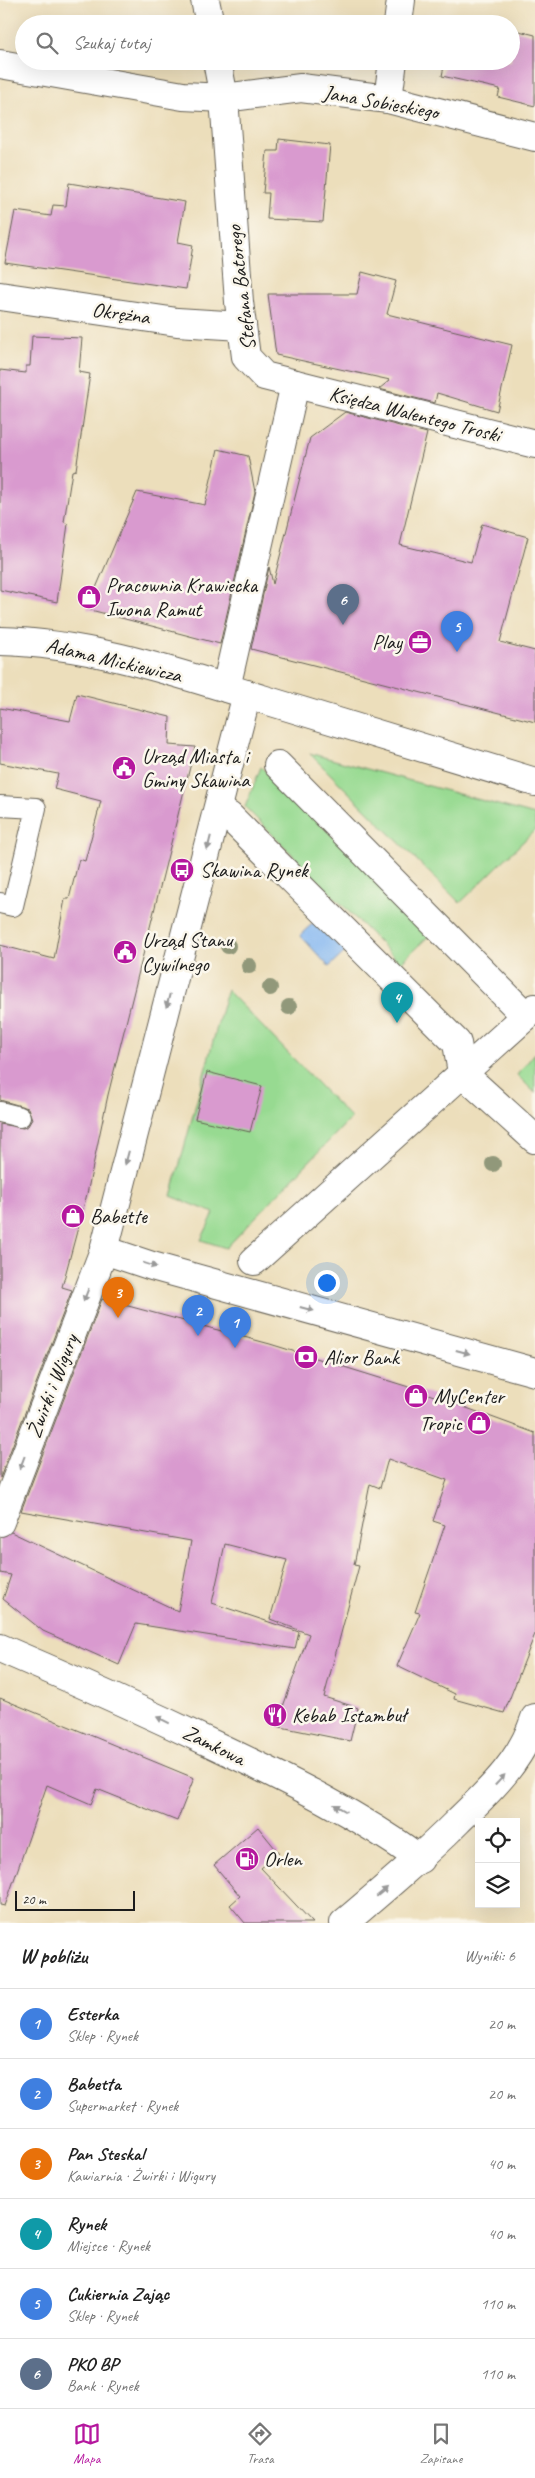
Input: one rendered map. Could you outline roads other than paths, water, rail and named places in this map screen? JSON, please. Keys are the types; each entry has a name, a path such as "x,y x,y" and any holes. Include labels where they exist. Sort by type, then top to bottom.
{"street":[{"path":"206,0 208,15"},
{"path":"399,15 401,0"},
{"path":"0,64 15,67"},
{"path":"34,70 182,96 224,98"},
{"name":"Stefana Batorego","path":"219,70 224,98 246,357 264,376 295,384"},
{"path":"388,99 392,70"},
{"name":"Jana Sobieskiego","path":"224,98 301,88 388,99 535,137"},
{"name":"Okrężna","path":"0,296 176,322 242,326"},
{"path":"237,691 295,384"},
{"name":"Księdza Walentego Troski","path":"295,384 535,444"},
{"name":"Adama Mickiewicza","path":"0,641 66,646 101,653 237,691 535,782"},
{"name":"Żwirki i Wigury","path":"0,1522 104,1250 237,691"},
{"path":"254,1261 530,1012 278,764"},
{"path":"229,816 457,1043 462,1073 535,1139"},
{"path":"104,1250 152,1266 535,1372"},
{"name":"Zamkowa","path":"0,1648 114,1697 316,1794 383,1832 420,1859"},
{"path":"344,1923 420,1859 510,1769 530,1733 535,1718"}],"lane":[{"path":"0,806 36,808 14,906 0,903"},
{"path":"0,1112 20,1118"}],"water":[{"path":"326,911 356,942 329,967 300,935"}],"place":[{"name":"Pracownia Krawiecka Iwona Ramut","path":"89,597"},
{"name":"PKO BP","path":"343,625"},
{"name":"Play","path":"420,642"},
{"name":"Cukiernia Zając","path":"457,652"},
{"name":"Urząd Miasta i Gminy Skawina","path":"124,768"},
{"name":"Skawina Rynek","path":"182,870"},
{"name":"Urząd Stanu Cywilnego","path":"125,952"},
{"name":"Rynek","path":"397,1023"},
{"name":"Babette","path":"73,1216"},
{"name":"Pan Steskal","path":"118,1318"},
{"name":"Babetta","path":"198,1336"},
{"name":"Esterka","path":"235,1348"},
{"name":"Alior Bank","path":"306,1357"},
{"name":"MyCenter","path":"416,1396"},
{"name":"Tropic","path":"479,1423"},
{"name":"Kebab Istambuł","path":"275,1715"},
{"name":"Orlen","path":"247,1859"}]}
